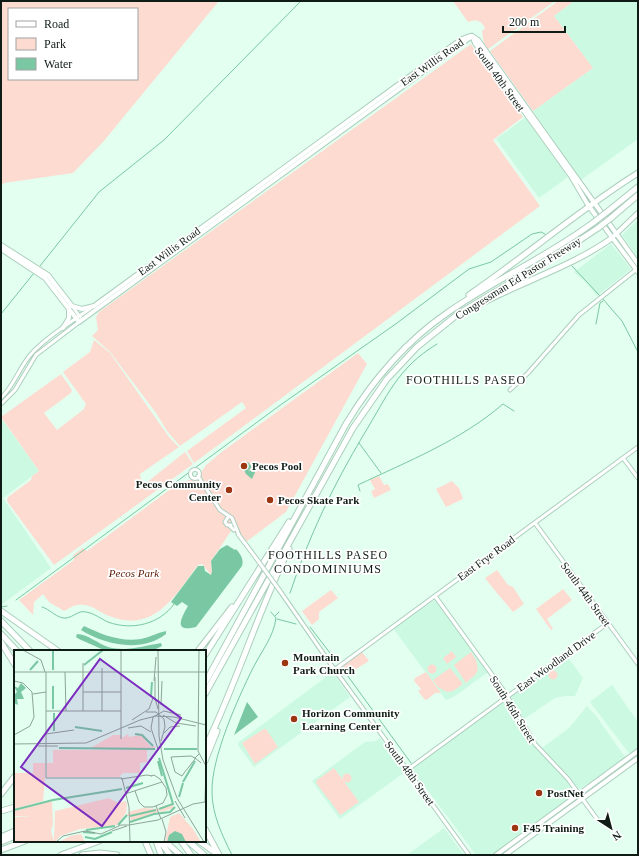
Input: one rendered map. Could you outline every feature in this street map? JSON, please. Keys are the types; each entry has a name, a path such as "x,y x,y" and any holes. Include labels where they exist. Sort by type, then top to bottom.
{"highway":[{"path":"446,313 459,301 526,254 590,204 638,173"},
{"name":"Congressman Ed Pastor Freeway","path":"206,681 346,424 371,387 406,347 446,313 553,250 594,222 638,187"},
{"name":"Congressman Ed Pastor Freeway","path":"206,692 353,428 373,396 397,368 429,337 470,305 548,261 598,228 638,195"},
{"path":"429,337 478,305 578,259 614,236"},
{"path":"206,653 311,487"},
{"path":"206,758 276,577 318,490"},
{"path":"199,650 255,576"},
{"path":"1,611 46,644 57,650"},
{"path":"1,621 29,650"},
{"path":"1,634 16,650"},
{"path":"1,642 14,664"},
{"path":"206,746 234,683"},
{"path":"1,794 14,777"},
{"path":"1,811 14,807"},
{"path":"1,837 14,831"},
{"path":"206,831 218,855"},
{"path":"1,843 14,837"},
{"path":"1,850 22,842"},
{"path":"61,855 96,842"},
{"path":"145,842 151,855"},
{"path":"158,842 161,855"},
{"path":"158,842 170,855"},
{"path":"166,842 180,855"},
{"path":"170,842 183,855"},
{"path":"182,842 191,855"},
{"path":"190,842 204,855"},
{"path":"200,842 218,855"},
{"path":"82,855 100,853 117,855"}],"main road":[{"name":"South 40th Street","path":"472,36 474,43 552,149 637,270"},
{"name":"South 40th Street","path":"472,36 478,40 568,165 590,204"},
{"name":"East Willis Road","path":"94,306 472,36"},
{"path":"552,149 555,150 568,165"},
{"name":"East Willis Road","path":"80,319 253,193"},
{"path":"614,236 638,213"},
{"name":"South 40th Street","path":"614,236 638,264"},
{"path":"2,248 45,278 80,319"},
{"path":"70,307 82,309 94,306"},
{"path":"63,328 69,318 70,307"},
{"path":"496,855 638,751"},
{"path":"505,855 638,758"}],"street":[{"path":"510,390 528,373 568,326 598,298 637,270"},
{"name":"East Willis Road","path":"80,319 94,306"},
{"path":"1,398 16,381 26,360 42,344 63,328 80,319"},
{"path":"1,404 19,383 32,360 80,319"},
{"path":"42,344 45,348"},
{"name":"East Frye Road","path":"334,670 638,447"},
{"path":"623,458 638,478"},
{"path":"197,477 226,518 226,524 231,524 232,518 226,518"},
{"name":"South 44th Street","path":"535,523 638,664"},
{"name":"South 48th Street","path":"231,524 280,591 334,670 469,855"},
{"name":"South 46th Street","path":"435,596 507,696 535,744 561,770 597,819"},
{"name":"East Woodland Drive","path":"407,770 608,623"}],"shaded area":[{"path":"574,1 638,1 638,139 581,180 533,111 593,68 554,16"},
{"path":"526,117 568,177 539,198 496,139"},
{"path":"638,220 638,258 622,235"},
{"path":"611,244 631,269 597,296 586,282 574,272"},
{"path":"1,418 39,471 3,498 51,568 1,605"},
{"path":"435,600 488,672 455,696 446,700 393,628"},
{"path":"566,655 583,678 575,696 555,698 524,719 511,697"},
{"name":"Horizon Community Learning Center","path":"330,674 334,674 350,697 254,767 238,745 239,742"},
{"path":"612,685 638,722 638,748 631,753 628,752 590,702"},
{"path":"506,700 533,745 563,776 575,794 492,855 476,855 412,769"},
{"path":"587,706 596,716 625,757 602,775 579,789 542,748 569,728"},
{"path":"380,738 405,772 340,819 312,781 365,742 376,741"},
{"path":"444,828 464,855 407,855"}],"green space":[{"path":"1,1 219,1 103,142 73,173 4,183 1,186"},
{"path":"453,1 555,1 488,49 484,44 482,31 485,28 482,23 478,21 468,22"},
{"path":"558,1 574,1 554,16 593,68 533,111 490,51"},
{"path":"471,44 523,117 493,140 540,206 194,463 187,451 246,408 242,402 180,446 167,431 156,413 110,352 92,336 98,330 96,317 99,312"},
{"path":"94,340 110,353 169,437 179,447 140,474 141,479 146,483 185,452 193,464 54,565 7,501 8,497 31,480 32,476 39,471 1,417 61,374 72,390 71,393 44,413 57,430 84,409 86,404 63,372 90,352"},
{"name":"Pecos Park","path":"358,353 367,364 286,512 246,542 236,528 231,531 211,561 211,575 202,564 198,565 172,600 151,616 139,620 125,620 109,616 86,605 74,606 64,611 49,602 43,594 34,602 33,615 19,600 74,560 73,555 83,548 87,551 176,485 193,479 200,474 206,465 223,451"},
{"path":"379,476 384,485 388,484 391,490 374,498 371,491 375,489 370,480"},
{"path":"452,481 459,488 463,499 446,507 436,489"},
{"path":"497,570 508,585 513,587 524,604 513,612 485,578"},
{"path":"563,589 572,600 547,619 553,629 551,630 536,609"},
{"path":"331,590 338,598 319,612 319,619 312,625 302,611"},
{"path":"452,651 456,657 447,664 443,658"},
{"path":"362,652 369,661 348,674 343,666"},
{"path":"471,652 476,660 478,670 466,683 454,665"},
{"path":"432,664 437,669 432,674 427,669"},
{"path":"450,668 463,684 453,691 447,692 438,687 433,680"},
{"path":"551,671 555,671 557,675 555,679 551,679 549,677 549,673"},
{"path":"426,672 441,693 435,693 425,700 418,691 421,689 414,681 415,678"},
{"path":"266,729 278,747 255,764 242,743"},
{"path":"334,768 359,802 340,815 330,801 331,800 329,800 316,783 317,780"},
{"path":"347,773 352,778 347,783 342,778"}],"water":[{"path":"248,462 252,467 248,471 254,469 256,470 252,479 246,474 242,466"},
{"path":"227,545 235,550 236,549 239,553 242,559 242,566 196,627 184,628 181,620 188,606 182,602 177,606 171,602 198,566 204,566 205,571 211,575 211,561 220,549"},
{"path":"84,626 105,635 126,640 141,639 166,631 166,634 146,644 124,645 101,640 81,630"},
{"path":"77,634 81,634 104,646 122,649 161,643 162,646 154,650 104,650 76,637"},
{"path":"247,702 258,717 234,735"}],"waterway":[{"path":"40,266 99,192 164,140 301,1"},
{"path":"16,600 279,406 397,323 469,269 491,262 532,234 541,232 545,234"},
{"path":"572,266 600,296"},
{"path":"1,314 34,273"},
{"path":"602,298 622,321 638,352"},
{"path":"596,324 600,303 603,301"},
{"path":"290,593 305,551 322,512 342,473 379,408 402,373 423,353 437,344"},
{"path":"360,491 358,485 415,459 451,440 469,429 503,404 514,411"},
{"path":"359,443 381,473"},
{"path":"42,607 63,618 83,612 92,614 117,625 136,626 161,617 174,604"},
{"path":"1,607 7,606"},
{"path":"232,855 221,832 212,800 213,778 226,728 253,668 273,631 276,618 271,612"},
{"path":"275,616 279,612"},
{"path":"277,619 296,624"},
{"path":"310,627 337,662"},
{"path":"342,668 411,763"}],"place":[{"name":"Pecos Pool","path":"244,466"},
{"name":"Pecos Community Center","path":"229,490"},
{"name":"Pecos Skate Park","path":"270,500"},
{"name":"Mountain Park Church","path":"285,663"},
{"name":"Horizon Community Learning Center","path":"294,719"},
{"name":"PostNet","path":"539,793"},
{"name":"F45 Training","path":"515,828"}],"district":[{"name":"FOOTHILLS PASEO","path":"466,380"},
{"name":"FOOTHILLS PASEO CONDOMINIUMS","path":"328,562"}]}
